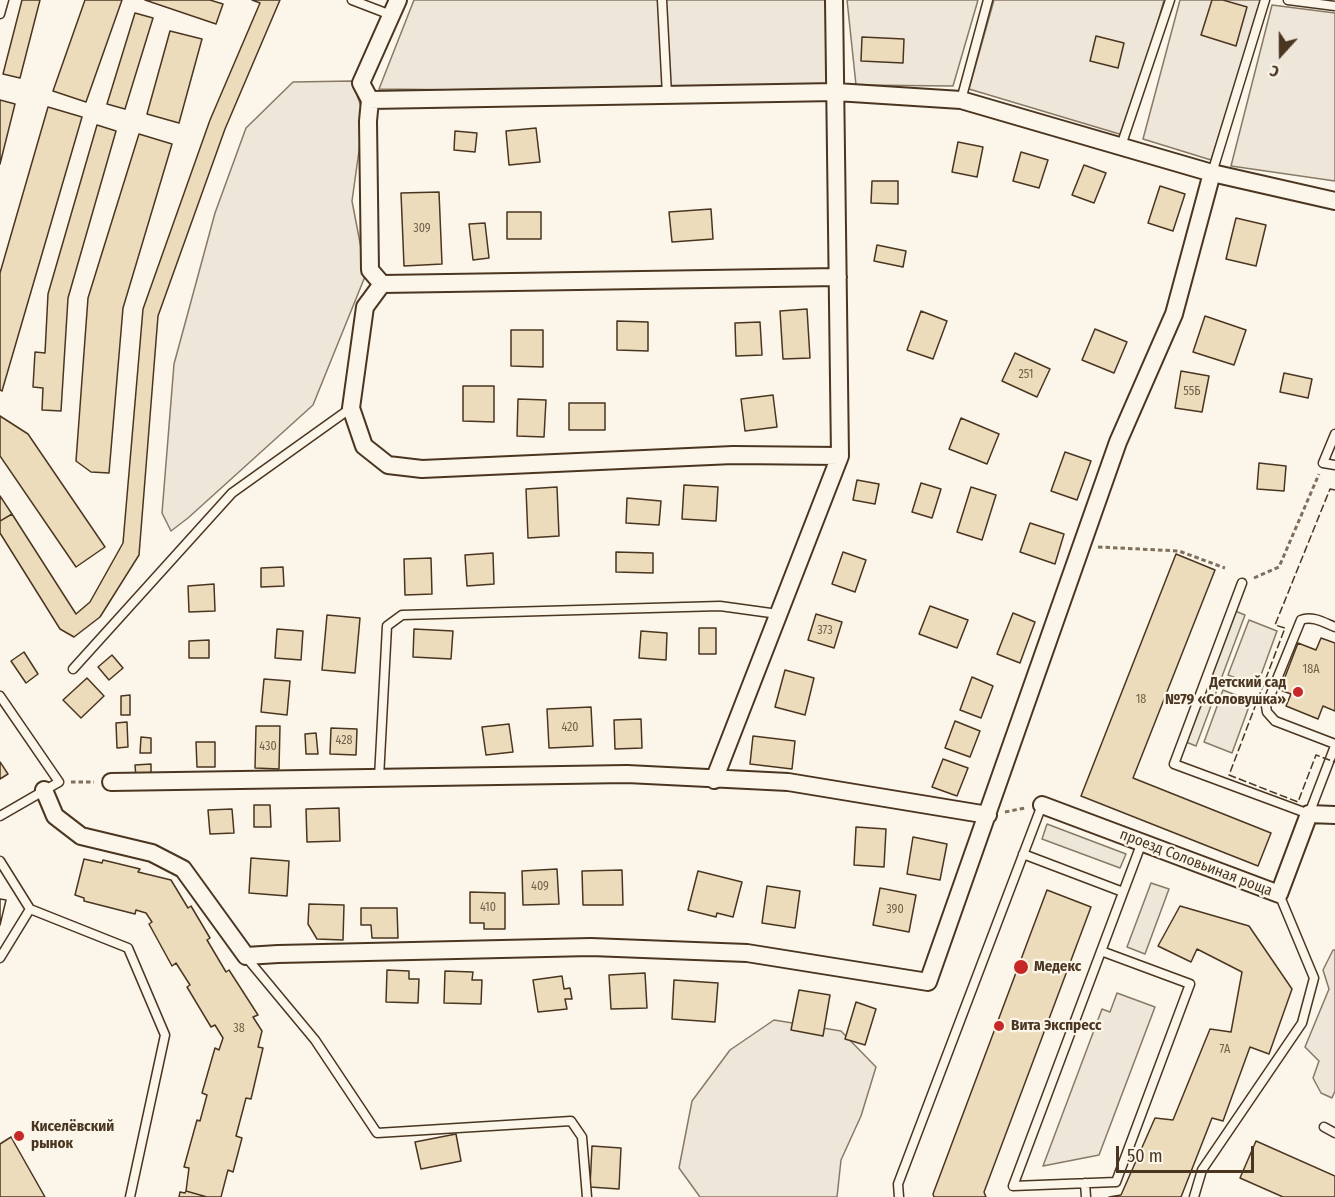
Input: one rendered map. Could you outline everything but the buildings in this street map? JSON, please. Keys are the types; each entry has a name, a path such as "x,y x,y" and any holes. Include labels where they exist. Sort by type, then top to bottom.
{"street":[{"path":"714,780 840,456 834,0"},
{"path":"382,284 370,270 368,122 370,100 361,83 395,8"},
{"path":"370,100 836,92 961,100 1212,173 1335,201"},
{"path":"51,786 55,816 81,836 152,852 183,869 246,956 591,947 747,953 928,982 1118,442 1174,314 1212,173"},
{"path":"382,284 838,277"},
{"path":"382,284 365,307 351,408 364,446 388,465 422,470 733,455 840,456"},
{"path":"111,782 627,774 788,782 988,815"},
{"name":"проезд Соловьиная роща","path":"1042,805 1279,894 1309,814"},
{"path":"1309,814 1335,815"}],"lane":[{"path":"0,14 4,0"},
{"path":"352,0 395,8"},
{"path":"662,0 667,95"},
{"path":"961,100 988,0"},
{"path":"1121,146 1170,0"},
{"path":"1212,173 1265,0"},
{"path":"1288,0 1335,6"},
{"path":"73,669 232,493 351,408"},
{"path":"1335,434 1323,464 1335,465"},
{"path":"1242,583 1174,764 1309,814 1335,745 1275,721 1267,712 1266,706 1301,620 1306,617 1311,618 1335,627"},
{"path":"379,778 387,626 402,615 720,606 778,614"},
{"path":"0,696 51,786 0,816"},
{"path":"899,1197 898,1184 1042,805"},
{"path":"1101,951 1190,984 1116,1182 1013,1186 1123,892 1142,842"},
{"path":"1023,854 1123,892"},
{"path":"0,861 30,909 128,948 165,1035 130,1197"},
{"path":"1194,1197 1202,1170 1302,1023 1314,978 1279,894"},
{"path":"0,958 30,909"},
{"path":"246,956 315,1040 377,1133 571,1121 582,1137 587,1197"},
{"path":"1323,1128 1335,1132"},
{"path":"1085,1183 1086,1197"}],"path":[{"path":"1242,583 1279,567 1323,464"},
{"path":"1082,546 1179,551 1225,567"},
{"path":"51,786 111,782"},
{"path":"988,815 1042,805"}],"shaded area":[{"path":"414,0 832,0 838,84 651,92 379,89"},
{"path":"847,0 978,0 953,86 856,85"},
{"path":"994,0 1164,0 1126,136 969,89"},
{"path":"1180,0 1262,0 1211,160 1143,139"},
{"path":"1272,5 1335,13 1335,181 1231,166"},
{"path":"352,81 364,115 352,201 366,274 313,405 171,531 162,513 174,364 215,213 246,128 293,82"},
{"path":"1235,611 1245,615 1196,746 1186,742"},
{"path":"1249,620 1277,631 1257,686 1228,675"},
{"path":"1223,690 1251,701 1232,753 1204,742"},
{"path":"1047,824 1126,854 1120,868 1042,839"},
{"path":"1151,883 1169,889 1145,954 1127,947"},
{"path":"1335,950 1335,1091 1332,1098 1321,1093 1313,1078 1319,1061 1305,1047 1329,989 1323,970"},
{"path":"1117,993 1155,1007 1099,1155 1043,1166 1102,1009 1110,1012"},
{"path":"774,1020 841,1031 876,1067 861,1116 841,1160 837,1197 700,1197 679,1168 692,1101 730,1050"}],"fence":[{"path":"1335,490 1330,489 1275,625 1285,628 1229,775 1298,802 1316,755 1335,762"}],"place":[{"name":"Детский сад №79 «Соловушка»","path":"1298,692"},
{"name":"Медекс","path":"1021,967"},
{"name":"Вита Экспресс","path":"999,1026"},
{"name":"Киселёвский рынок","path":"19,1136"}]}
